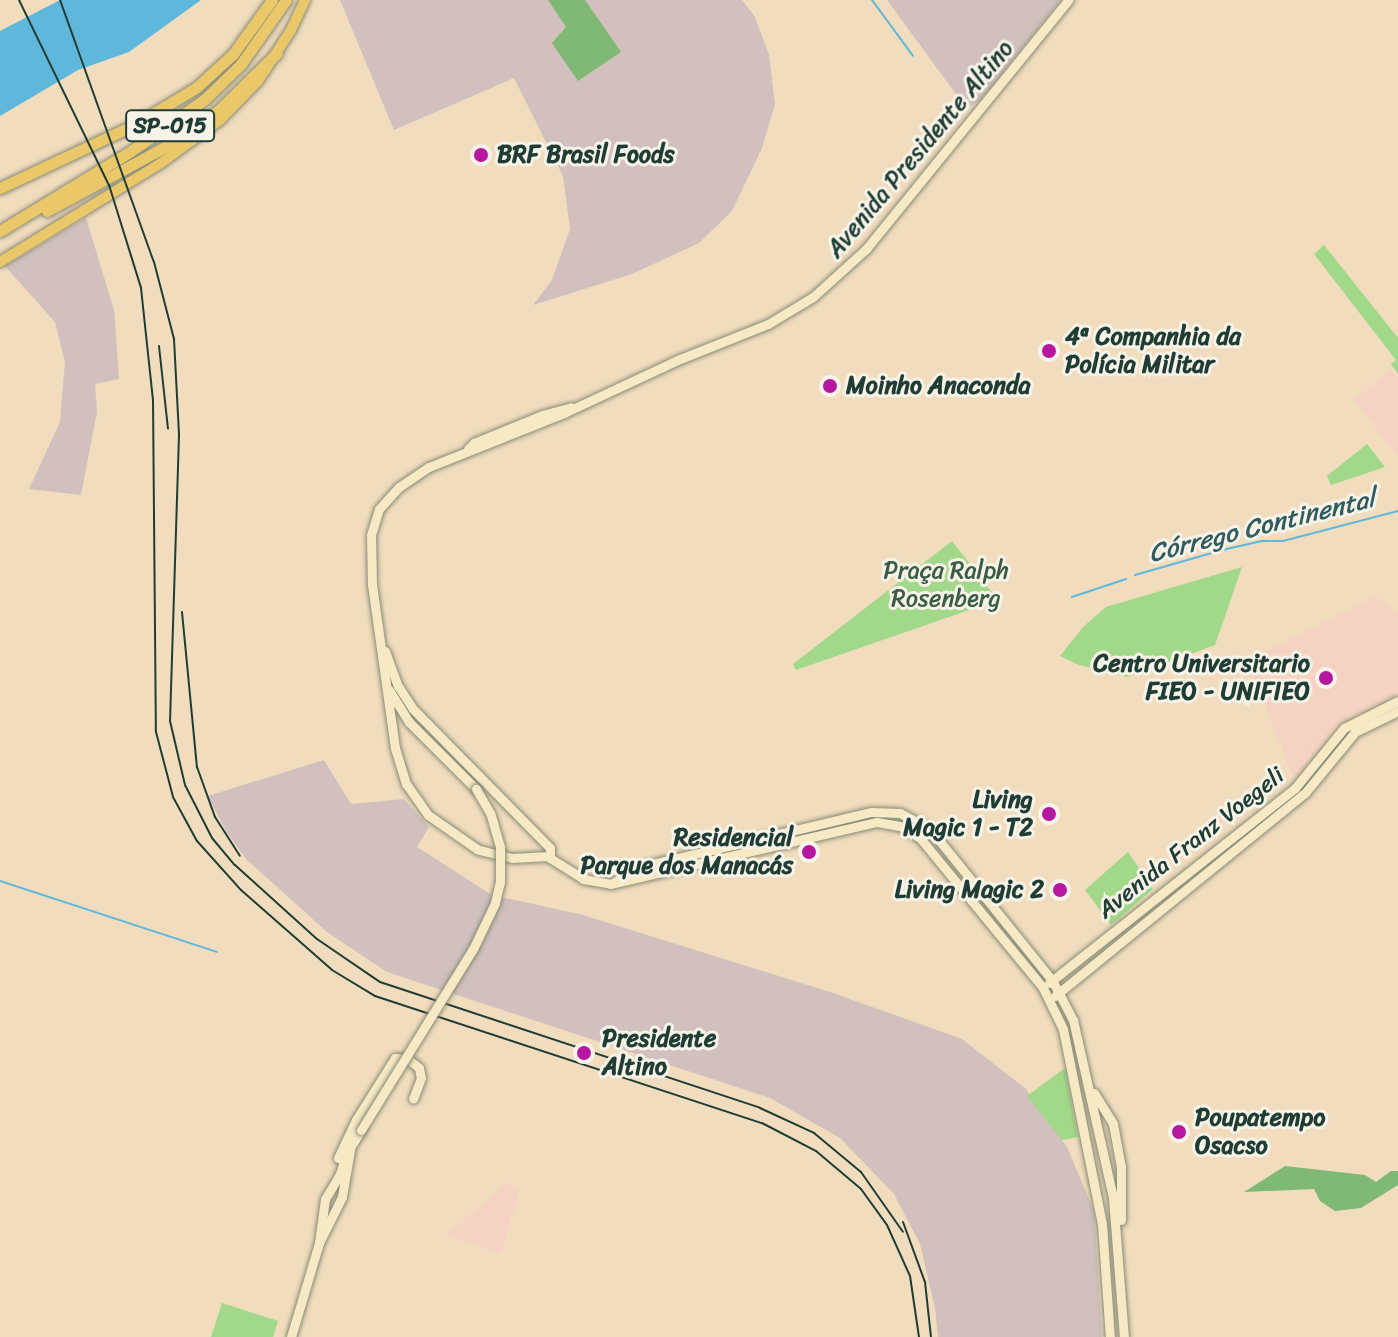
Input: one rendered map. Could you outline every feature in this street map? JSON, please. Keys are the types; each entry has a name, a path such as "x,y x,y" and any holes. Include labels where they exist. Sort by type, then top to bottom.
{"highway":[{"path":"0,188 136,124 197,87 233,54 272,0"},
{"name":"SP-015","path":"0,231 160,132 205,99 241,64 286,0"},
{"path":"0,262 194,140 242,100 277,53 305,0"},
{"path":"23,218 59,205 178,140 219,110 277,53"}],"main road":[{"name":"Avenida Presidente Altino","path":"552,856 512,858 488,854 428,815 406,784 395,748 371,560 371,535 379,509 389,496 415,475 474,443 561,407 571,407 768,324 826,287 866,249 1068,0"},
{"name":"Avenida Presidente Altino","path":"379,629 398,686 413,709 521,823 536,832 552,856 589,882 621,879"},
{"name":"Avenida Presidente Altino","path":"350,1150 473,949 495,903 500,882 500,847 490,813 476,789 409,722 387,684"},
{"name":"Avenida Franz Voegeli","path":"1050,1000 1312,787 1346,737 1398,701"},
{"name":"Avenida Franz Voegeli","path":"1043,988 1281,799 1306,776 1334,738 1346,737 1398,711"},
{"path":"395,748 398,734 409,722"},
{"path":"1269,821 1270,811 1281,799"},
{"path":"621,879 874,811 900,813 924,824 1059,992 1073,1020 1118,1198"},
{"path":"621,879 872,823 885,822 913,833 923,842 1043,988 1067,1043 1094,1175 1110,1337"},
{"path":"913,833 924,831 924,824"},
{"path":"923,842 929,834 938,838"},
{"path":"1123,922 1129,933"},
{"path":"340,1199 334,1185 335,1168 346,1139 395,1058 408,1059 419,1068 421,1078 413,1099"},
{"path":"1090,1088 1109,1115 1115,1135 1124,1337"},
{"path":"1084,1126 1098,1119"},
{"path":"1098,1119 1115,1135"},
{"path":"291,1337 319,1243 325,1199 350,1150"},
{"path":"319,1243 340,1199 350,1150"},
{"path":"1094,1175 1102,1190 1118,1198"}],"shaded area":[{"path":"340,0 742,0 755,17 769,55 775,104 762,148 732,211 699,243 632,274 533,305 552,280 570,229 563,176 514,78 394,130"},
{"path":"887,0 1061,0 981,100 971,106 961,101"},
{"path":"86,218 114,310 119,379 95,384 97,412 81,495 29,489 60,422 65,362 55,322 5,266"},
{"path":"1391,369 1398,378 1398,456 1354,400"},
{"name":"Centro Universitario FIEO - UNIFIEO","path":"1376,597 1398,612 1398,696 1335,727 1294,779 1247,660"},
{"path":"324,760 351,804 404,799 429,827 417,847 492,895 583,915 830,992 962,1039 1026,1089 1067,1147 1094,1211 1102,1337 938,1337 935,1308 920,1244 894,1194 840,1138 770,1098 387,972 327,932 247,860 227,833 208,796"},
{"path":"505,1183 520,1190 500,1254 447,1235"}],"green space":[{"path":"548,0 585,0 621,52 578,81 552,43 566,27"},
{"path":"1324,245 1398,338 1398,374 1391,364 1396,360 1314,254"},
{"path":"1367,444 1385,467 1331,485 1327,476"},
{"name":"Praça Ralph Rosenberg","path":"952,541 998,600 796,670 793,664"},
{"path":"1242,567 1215,645 1128,677 1079,665 1060,656 1083,627 1106,607"},
{"path":"1128,852 1153,889 1111,925 1085,890"},
{"path":"1065,1068 1078,1137 1062,1140 1027,1096"},
{"path":"1285,1166 1365,1175 1376,1182 1391,1171 1398,1171 1398,1185 1361,1208 1335,1211 1320,1201 1314,1189 1244,1192"},
{"path":"222,1303 278,1321 273,1337 211,1337"}],"water":[{"path":"60,0 201,0 129,52 78,70 0,116 0,31"}],"waterway":[{"path":"872,0 913,56"},
{"name":"Córrego Continental","path":"1135,575 1222,550 1262,541 1283,541 1398,511"},
{"name":"Córrego Continental","path":"1072,597 1126,579"},
{"name":"Córrego Continental","path":"0,881 217,952"}],"railway":[{"path":"19,0 109,185 141,288 153,400 156,732 173,797 197,841 241,890 332,970 375,996 762,1123 816,1151 861,1189 887,1225 910,1276 919,1337"},
{"path":"60,0 154,262 174,339 179,435 170,721 185,785 212,838 235,865 317,939 380,982 760,1108 814,1133 861,1172 903,1232"},
{"path":"159,346 168,429"},
{"path":"182,612 197,767 215,817 240,856"},
{"path":"903,1222 925,1282 931,1337"}],"place":[{"name":"BRF Brasil Foods","path":"481,155"},
{"name":"4ª Companhia da Polícia Militar","path":"1049,351"},
{"name":"Moinho Anaconda","path":"830,386"},
{"name":"Centro Universitario FIEO - UNIFIEO","path":"1326,678"},
{"name":"Living Magic 1 - T2","path":"1049,814"},
{"name":"Residencial Parque dos Manacás","path":"809,852"},
{"name":"Living Magic 2","path":"1060,890"},
{"name":"Presidente Altino","path":"584,1053"},
{"name":"Poupatempo Osacso","path":"1179,1132"}]}
